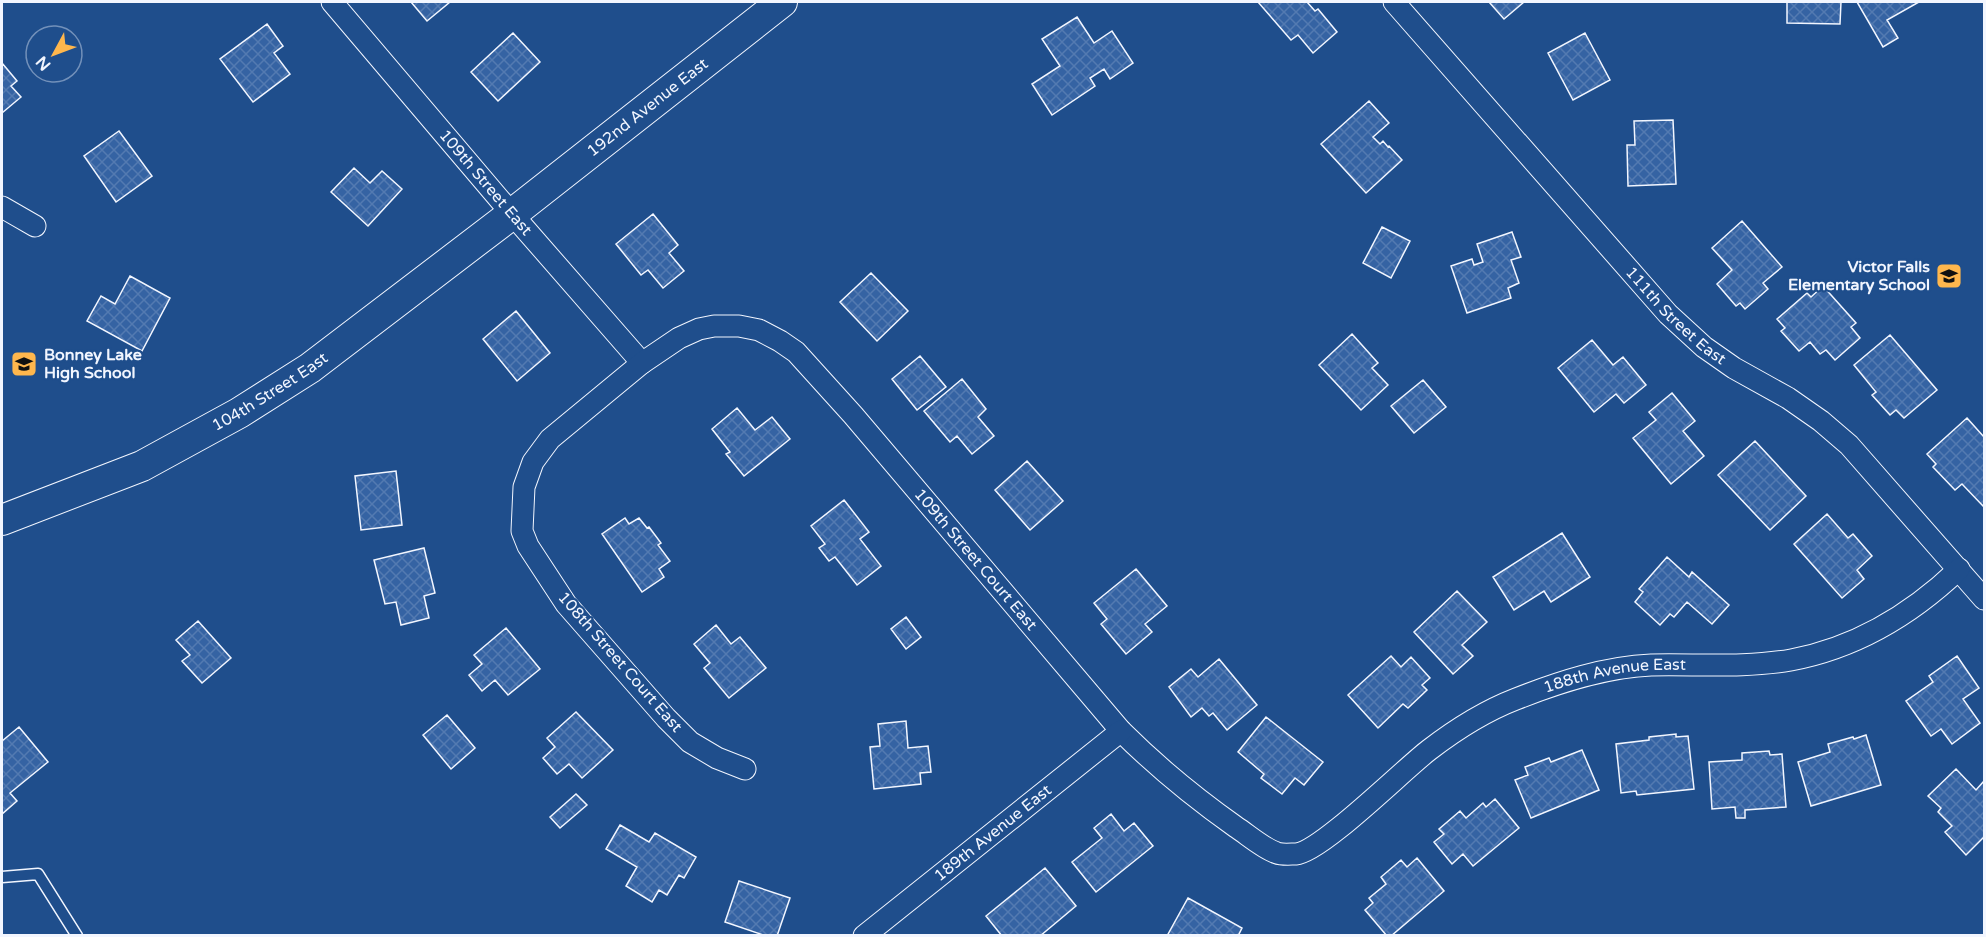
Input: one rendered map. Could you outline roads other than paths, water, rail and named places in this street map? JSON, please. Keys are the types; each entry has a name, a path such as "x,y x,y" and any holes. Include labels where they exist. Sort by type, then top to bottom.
{"street":[{"name":"109th Street East","path":"332,2 642,363"},
{"name":"192nd Avenue East","path":"512,214 782,2"},
{"name":"111th Street East","path":"1394,2 1668,314 1704,347 1734,368 1788,398 1821,421 1849,445 1984,598"},
{"path":"2,207 35,226"},
{"name":"104th Street East","path":"2,520 142,465 239,413 310,368 512,214"},
{"name":"109th Street Court East","path":"642,363 679,338 699,329 714,326 739,326 759,330 796,352 861,423 1121,731 1196,799 1278,853 1300,854"},
{"name":"108th Street Court East","path":"642,363 550,439 533,462 524,487 522,531 528,546 566,604 666,718 690,742 717,758 745,769"},
{"name":"188th Avenue East","path":"1300,854 1333,833 1429,750 1469,722 1512,700 1558,682 1607,670 1649,665 1748,666 1793,660 1836,648 1873,632 1911,609 1943,585 1959,569"},
{"name":"189th Avenue East","path":"864,936 1121,731"}],"lane":[{"path":"2,877 38,874 77,936"}],"place":[{"name":"Victor Falls Elementary School","path":"1949,276"},
{"name":"Bonney Lake High School","path":"24,364"}]}
